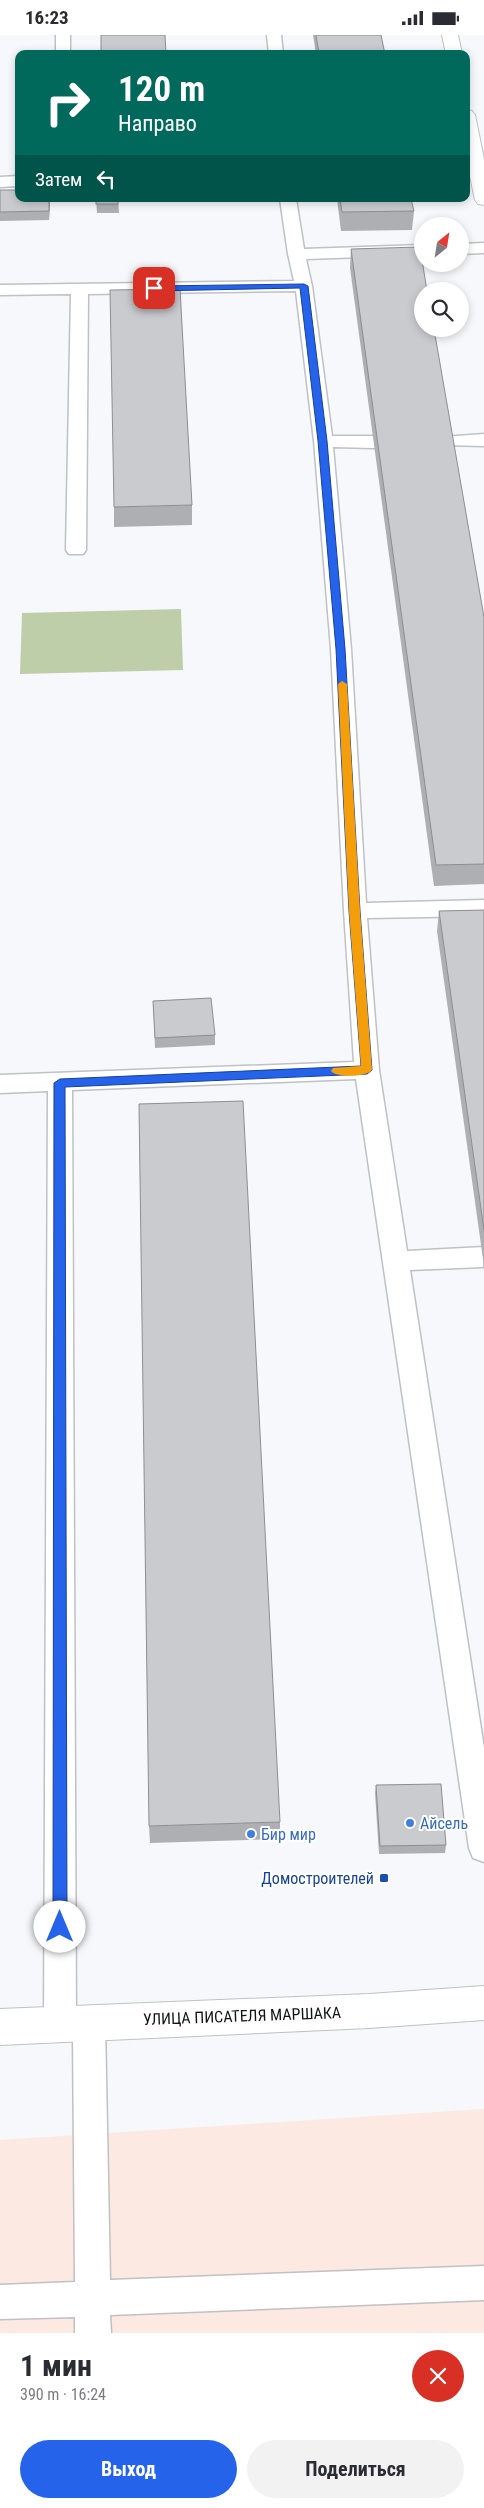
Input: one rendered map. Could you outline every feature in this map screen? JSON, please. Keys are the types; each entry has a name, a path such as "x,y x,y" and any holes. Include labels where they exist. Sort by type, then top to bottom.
{"street":[{"path":"450,35 453,50"},
{"path":"470,134 484,200"},
{"name":"УЛИЦА ПИСАТЕЛЯ МАРШАКА","path":"0,2027 369,2011 484,2003"}],"lane":[{"path":"63,35 63,50"},
{"path":"274,35 276,50"},
{"path":"0,181 15,181"},
{"path":"288,202 296,253 304,286 322,441 341,649 354,911 367,1070 484,1849"},
{"path":"469,249 484,248"},
{"path":"296,253 414,250"},
{"path":"0,290 304,286"},
{"path":"76,550 80,290"},
{"path":"448,441 484,440"},
{"path":"322,441 374,442"},
{"path":"354,911 484,908"},
{"path":"0,1084 367,1070"},
{"path":"60,1083 75,2024 94,2298 93,2333"},
{"path":"396,1261 482,1257"},
{"path":"0,2302 484,2283"}],"shaded area":[{"path":"484,2109 484,2333 0,2333 0,2140"}],"green space":[{"path":"181,609 183,670 20,674 22,613"}],"building":[{"path":"101,35 165,35 166,50 101,50"},
{"path":"316,35 381,35 384,50 318,50"},
{"path":"0,190 15,190 15,202 49,202 49,211 0,212"},
{"path":"96,202 118,202 118,204 96,204"},
{"path":"340,202 412,202 414,211 342,212"},
{"path":"414,247 414,273 424,273 426,282 414,282 414,337 435,337 484,617 484,864 436,865 351,249"},
{"path":"180,289 192,505 114,507 110,290"},
{"path":"484,910 484,1230 439,911"},
{"path":"211,998 215,1035 155,1038 153,1001"},
{"path":"243,1101 280,1822 149,1826 139,1104"},
{"name":"Айсель","path":"441,1784 446,1845 380,1846 376,1785"}],"slow traffic":[{"path":"336,1071 367,1070 354,911 342,684"}],"place":[{"name":"Айсель","path":"410,1823"},
{"name":"Бир мир","path":"251,1834"},
{"name":"Домостроителей","path":"384,1878"}],"route":[{"path":"60,1927 60,1083 367,1070 354,911 341,649 322,441 304,286 154,288"}]}
